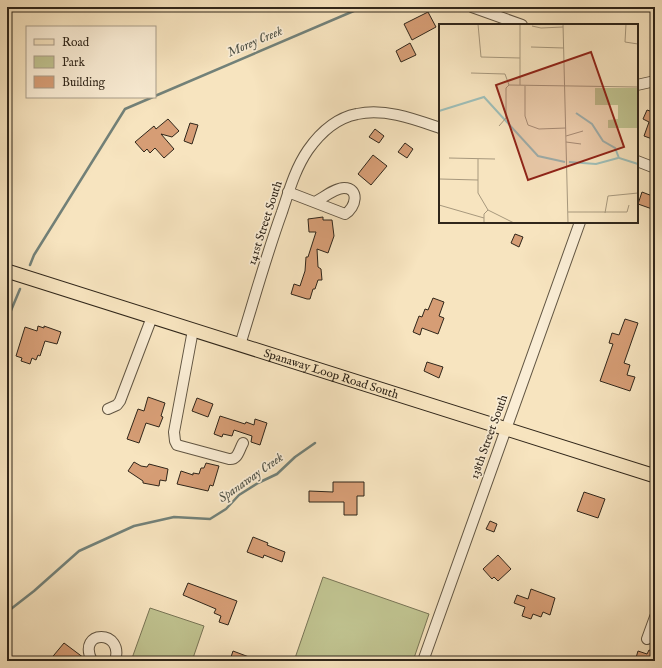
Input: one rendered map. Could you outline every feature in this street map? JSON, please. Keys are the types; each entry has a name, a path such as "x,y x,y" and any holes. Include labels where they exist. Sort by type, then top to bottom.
{"main road":[{"name":"Spanaway Loop Road South","path":"7,271 655,476"}],"street":[{"path":"472,7 519,24"},
{"path":"638,85 655,81"},
{"name":"141st Street South","path":"240,345 294,175 307,151 317,138 336,122 358,113 382,113 403,116 439,128"},
{"path":"638,161 655,168"},
{"path":"288,192 315,202"},
{"name":"138th Street South","path":"423,661 580,223"},
{"path":"108,408 117,405 120,401 152,317"},
{"path":"193,330 174,432 175,441 177,444 183,446 233,460 237,456 243,443"},
{"path":"647,639 655,617"},
{"path":"92,661 88,649 91,641 97,637 105,636 112,640 116,647 117,655 115,661"}],"green space":[{"path":"323,577 429,614 413,661 294,661"},
{"path":"150,608 204,626 192,661 131,661"}],"building":[{"path":"428,12 436,27 412,40 404,24"},
{"path":"410,43 416,55 401,62 396,51"},
{"path":"654,108 655,140 644,136 649,122 643,119 647,110 653,112"},
{"path":"168,119 179,131 172,137 161,134 174,149 164,158 155,148 150,153 147,149 144,152 135,142 154,126 156,129"},
{"path":"190,123 198,125 192,144 184,141"},
{"path":"375,129 384,136 379,143 369,137"},
{"path":"405,143 413,149 407,158 398,152"},
{"path":"373,155 387,166 371,185 358,174"},
{"path":"642,192 655,197 655,210 638,204"},
{"path":"323,217 323,220 332,220 334,236 328,253 317,249 318,267 321,269 322,280 318,280 310,299 307,299 291,294 294,284 300,286 305,271 306,257 308,257 316,232 309,232 308,219"},
{"path":"515,234 523,237 519,247 511,243"},
{"path":"433,298 444,302 439,316 444,318 438,334 422,328 420,335 413,332 419,316 422,317 425,309 428,310"},
{"path":"625,319 638,323 624,363 630,365 627,375 635,377 630,391 600,381 613,344 609,343 612,333 619,335"},
{"path":"38,326 44,328 44,326 61,332 57,344 45,341 40,356 38,355 36,360 32,358 30,364 21,361 22,358 16,356 25,327 37,331"},
{"path":"427,362 443,367 439,378 424,371"},
{"path":"148,397 165,403 161,416 163,417 159,427 146,423 139,443 127,439 138,409 144,411"},
{"path":"197,398 213,404 208,417 192,411"},
{"path":"220,416 245,424 246,422 254,425 255,419 267,423 260,445 251,442 252,436 234,430 232,436 223,434 222,437 214,434"},
{"path":"134,462 141,466 147,467 149,464 168,469 166,481 160,480 159,486 143,483 143,481 128,471"},
{"path":"206,463 219,466 213,486 210,485 208,491 177,484 181,471 193,475 193,473 199,474 201,468 204,468"},
{"path":"333,482 364,482 364,496 357,496 357,515 344,515 344,502 309,502 309,491 333,492"},
{"path":"584,492 605,499 598,518 577,511"},
{"path":"490,521 497,524 494,532 486,529"},
{"path":"253,537 268,543 267,545 285,552 282,562 264,555 263,558 247,552"},
{"path":"498,555 511,569 498,581 494,577 492,579 483,569"},
{"path":"188,583 237,601 228,625 219,622 221,616 214,613 216,609 183,595"},
{"path":"531,589 555,598 550,615 543,612 541,617 533,614 531,619 522,616 525,607 514,603 517,595 528,599"},
{"path":"64,643 84,658 85,661 49,661"},
{"path":"649,650 655,652 655,661 635,661 638,651 647,654"},
{"path":"233,651 257,660 257,661 230,660"}],"waterway":[{"name":"Morey Creek","path":"156,96 363,7"},
{"name":"Morey Creek","path":"30,265 34,255 125,109 151,98"},
{"name":"Morey Creek","path":"7,320 20,289"},
{"name":"Spanaway Creek","path":"7,612 34,591 79,551 134,526 174,517 210,519 226,509 239,495 258,483 277,474 295,457 315,443"}]}
